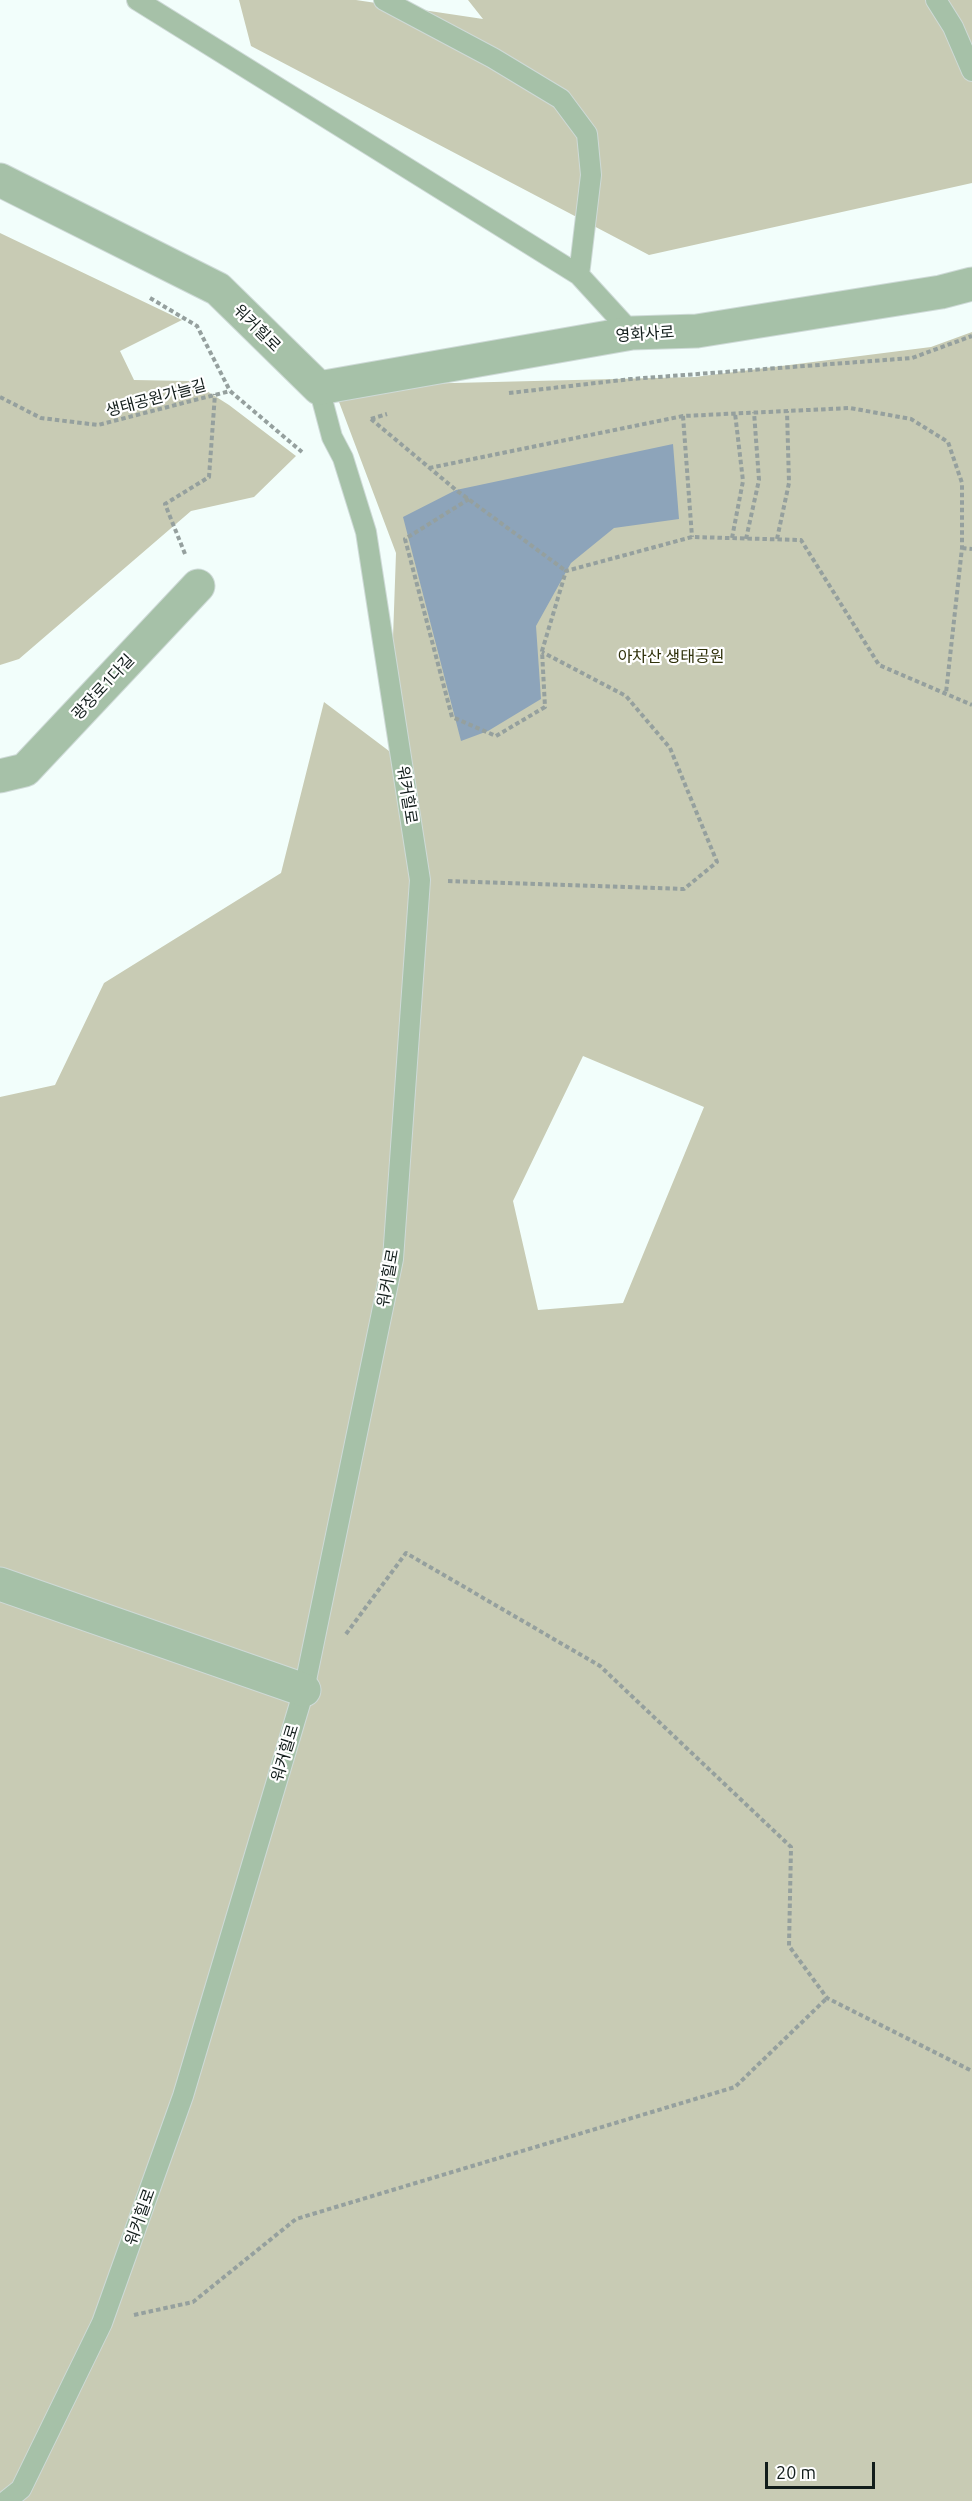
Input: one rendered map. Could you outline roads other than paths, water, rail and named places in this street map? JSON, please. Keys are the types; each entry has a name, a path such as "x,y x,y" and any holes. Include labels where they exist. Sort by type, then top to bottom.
{"street":[{"name":"워커힐로","path":"0,180 218,289 319,388"},
{"name":"영화사로","path":"319,388 632,333 697,331 941,292 972,284"},
{"name":"광장로1다길","path":"0,776 25,770 198,586"},
{"path":"0,1584 304,1690"}],"lane":[{"path":"136,0 579,275 632,333"},
{"path":"384,0 493,58 561,99 587,135 591,175 579,275"},
{"path":"936,0 953,27 972,71"},
{"name":"워커힐로","path":"6,2501 21,2489 102,2323 183,2096 304,1690 393,1258 420,880 366,532 343,458 332,437 319,388"}],"water":[{"path":"673,444 679,519 614,528 571,563 536,626 541,699 488,731 461,741 403,517 456,490"}],"park label":[{"name":"아차산 생태공원","path":"671,657"}]}
